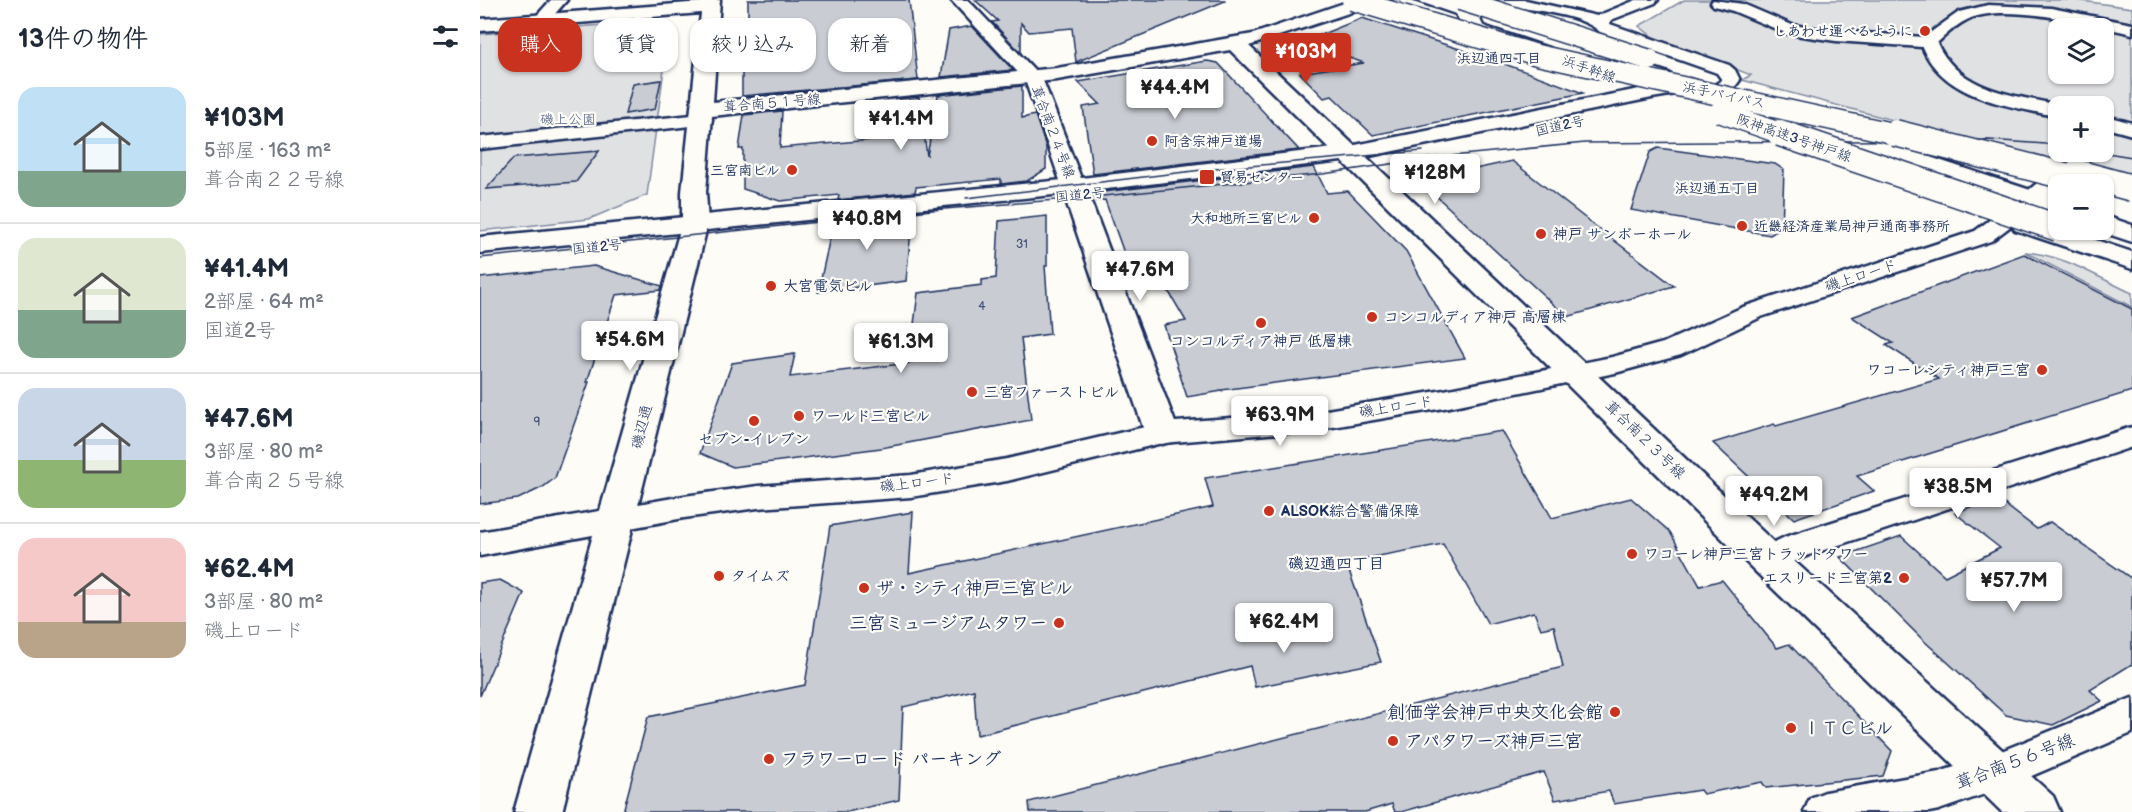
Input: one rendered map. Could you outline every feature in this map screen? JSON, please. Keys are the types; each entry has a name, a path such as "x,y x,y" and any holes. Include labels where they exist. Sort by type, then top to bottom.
{"main road":[{"name":"浜手バイパス","path":"1352,0 1537,55 1760,102 2058,174"},
{"name":"葺合南５１号線","path":"702,115 1033,78 1235,44 1257,39 1370,0"},
{"name":"浜手幹線","path":"1390,0 1652,92"},
{"name":"阪神高速3号神戸線","path":"1395,0 2048,225"},
{"name":"阪神高速3号神戸線","path":"1427,0 2048,210"},
{"name":"浜手幹線","path":"1433,0 1692,93"},
{"name":"浜手バイパス","path":"1460,0 1732,85 2132,188"},
{"path":"570,18 711,4"},
{"name":"磯辺通","path":"538,812 618,519 693,230 693,192 711,4"},
{"path":"480,25 498,24"},
{"name":"葺合南２３号線","path":"1235,44 1768,560 2036,812"},
{"path":"1652,92 1692,93 2045,203"},
{"name":"国道2号","path":"1356,159 1652,92"},
{"path":"1692,93 2007,218 2132,261"},
{"name":"国道2号","path":"480,245 693,230 1075,191 1356,159 1518,136 1692,93"},
{"path":"2114,189 2132,194"},
{"path":"1075,191 1162,433"},
{"path":"2114,228 2132,236"},
{"name":"国道2号","path":"480,260 693,230"},
{"path":"2114,231 2132,236"},
{"name":"阪神高速3号神戸線","path":"2092,240 2132,254"}],"street":[{"path":"543,18 559,0"},
{"name":"葺合南２４号線","path":"959,0 1033,78 1075,191"},
{"path":"1503,0 1594,20 1606,29 1723,69 1729,74 1731,80 1726,87 1692,93"},
{"path":"1594,20 1596,11 1634,0"},
{"path":"1650,0 1604,17 1584,20 1587,27 1595,31 1698,64 1704,72 1703,78 1692,93"},
{"path":"1971,0 1988,11"},
{"path":"1719,3 1738,7 1788,29 1836,36 1928,42 1955,20 1970,13 1988,11 2021,11 2073,17 2132,29"},
{"path":"1928,42 1931,54 1954,79 1982,91 2048,108"},
{"path":"480,143 702,115"},
{"name":"磯上ロード","path":"480,544 758,497 922,484 1007,470 1162,433 1315,421 1577,374 1672,349 1752,312 1983,236 2007,218 2045,203 2078,162"},
{"path":"1768,560 1797,546 2132,437"},
{"name":"葺合南５６号線","path":"1825,812 1939,791 1994,772 2132,715"}],"green space":[{"path":"1684,0 2075,0 2132,8 2132,200 2114,194 2114,174 2055,174 1908,124 1742,80 1751,75 1653,37 1639,26"},
{"name":"磯上公園","path":"594,26 594,72 664,72 647,195 589,219 480,231 480,34 498,33 498,72 582,72 582,27"},
{"path":"2025,252 2054,257 2132,293 2132,307"}],"building":[{"path":"748,0 909,0 911,18 828,18 828,72 912,72 912,27 918,80 742,96 742,72 816,72 816,18 748,18"},
{"path":"975,0 1225,1 1076,62 1072,28 1029,32 1021,23 1021,53 992,22 998,21"},
{"path":"1362,18 1494,60 1583,93 1373,135 1332,96 1324,98 1300,73 1364,63 1303,42"},
{"path":"972,26 1013,70 941,77 949,30"},
{"path":"1207,61 1218,63 1299,150 1093,174 1083,107 1100,104 1078,82"},
{"path":"661,80 655,109 625,114 633,84"},
{"path":"1022,86 1022,118 1035,115 1046,147 1046,169 1027,181 1001,184 1001,179 916,187 915,192 838,200 839,195 780,201 743,189 743,149 739,149 744,115 782,111 780,148 893,138 899,99 919,97 927,156 938,95"},
{"path":"1658,148 1775,164 1784,170 1782,228 1770,235 1631,210 1650,152"},
{"path":"599,151 576,182 486,189 514,158"},
{"name":"神戸 サンボーホール","path":"1512,161 1674,286 1567,317 1420,181"},
{"path":"1314,167 1327,193 1348,191 1406,251 1465,358 1221,390 1187,397 1164,325 1186,321 1159,275 1133,278 1105,200 1096,201 1095,193"},
{"path":"913,211 906,281 818,292 834,219"},
{"path":"1047,216 1047,266 1045,266 1050,334 1021,338 1031,420 881,448 733,467 700,453 732,363 795,354 790,377 909,363 918,293 982,285 982,280 996,278 999,221"},
{"name":"ワコーレシティ神戸三宮","path":"2024,254 2132,309 2132,391 1857,476 1874,491 1794,519 1713,443 1939,379 1886,345 1893,343 1852,317"},
{"path":"594,266 662,286 661,290 616,295 587,382 589,382 555,478 543,487 518,499 480,504 480,278"},
{"path":"1502,431 1552,518 1631,498 1670,532 1700,586 1722,580 1777,648 1789,644 1892,751 1883,776 1766,788 1762,782 1703,794 1700,790 1614,804 1609,791 1555,800 1544,772 1401,812 1395,812 1392,804 1365,812 1030,812 1029,802 1563,667 1554,626 1541,629 1534,612 1488,624 1443,544 1346,562 1381,662 1255,687 1250,666 977,735 974,690 903,707 899,800 847,812 623,812 648,717 805,685 830,526 913,512 909,573 1213,507 1205,478"},
{"path":"1995,497 2037,529 2050,522 2132,579 2132,664 2090,690 2102,701 2053,725 2006,715 1923,640 1840,557 1901,536 1945,576 2000,548 1955,513"},
{"path":"500,580 524,593 480,696 480,583"}],"tram line":[{"path":"480,258 932,210 1093,197 1323,174 1431,158 1585,143 1989,140 2048,144"},
{"path":"966,198 1202,170 1423,151"},
{"path":"2114,154 2132,157"}],"place":[{"name":"しあわせ運べるように","path":"1925,31"},
{"name":"阿含宗神戸道場","path":"1152,141"},
{"name":"三宮南ビル","path":"792,170"},
{"name":"貿易センター","path":"1207,177"},
{"name":"大和地所三宮ビル","path":"1314,218"},
{"name":"近畿経済産業局神戸通商事務所","path":"1742,226"},
{"name":"神戸 サンボーホール","path":"1541,234"},
{"name":"大宮電気ビル","path":"771,286"},
{"name":"コンコルディア神戸 高層棟","path":"1372,317"},
{"name":"コンコルディア神戸 低層棟","path":"1261,323"},
{"name":"ワコーレシティ神戸三宮","path":"2042,370"},
{"name":"三宮ファーストビル","path":"972,392"},
{"name":"ワールド三宮ビル","path":"799,416"},
{"name":"セブン-イレブン","path":"754,421"},
{"name":"ALSOK綜合警備保障","path":"1269,511"},
{"name":"ワコーレ神戸三宮トラッドタワー","path":"1632,554"},
{"name":"タイムズ","path":"719,576"},
{"name":"エスリード三宮第2","path":"1904,578"},
{"name":"ザ・シティ神戸三宮ビル","path":"864,588"},
{"name":"三宮ミュージアムタワー","path":"1059,623"},
{"name":"創価学会神戸中央文化会館","path":"1615,712"},
{"name":"ＩＴＣビル","path":"1791,728"},
{"name":"アパタワーズ神戸三宮","path":"1393,741"},
{"name":"フラワーロード パーキング","path":"769,759"}],"district":[{"name":"浜辺通四丁目","path":"1499,58"},
{"name":"浜辺通五丁目","path":"1717,188"},
{"name":"磯辺通四丁目","path":"1336,564"}]}
